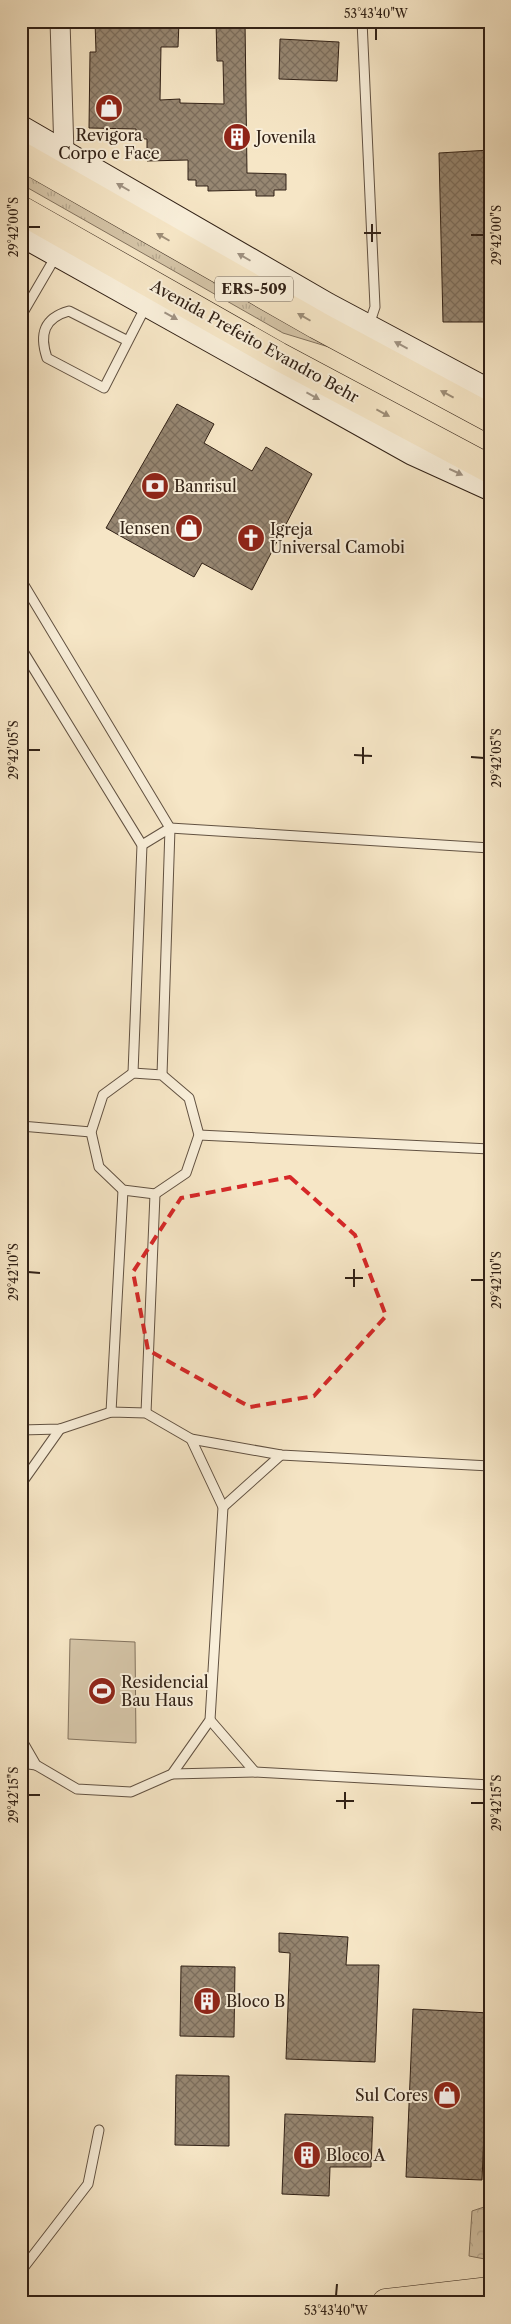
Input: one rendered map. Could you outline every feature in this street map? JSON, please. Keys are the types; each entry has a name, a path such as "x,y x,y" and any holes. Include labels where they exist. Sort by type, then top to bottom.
{"highway":[{"name":"ERS-509","path":"21,156 318,325 490,418"},
{"name":"Avenida Prefeito Evandro Behr","path":"21,210 278,356 490,469"},
{"name":"ERS-509","path":"21,228 136,275"},
{"name":"ERS-509","path":"460,454 490,456"},
{"path":"386,2303 490,2291"}],"main road":[{"name":"ERS-509","path":"21,129 368,328 490,393"},
{"name":"Avenida Prefeito Evandro Behr","path":"21,233 414,452 490,487"}],"street":[{"path":"60,21 64,153"}],"lane":[{"path":"362,21 375,307 368,328"},
{"path":"21,316 58,253"},
{"path":"128,340 69,310 55,315 45,327 42,343 48,358 104,388 147,303"},
{"path":"21,580 170,828 162,1075"},
{"path":"21,648 142,846 132,1073"},
{"path":"142,846 170,828 490,848"},
{"path":"132,1073 162,1075 189,1098 199,1136 186,1173 155,1194 123,1190 99,1167 91,1132 103,1095 132,1073"},
{"path":"21,1126 91,1132"},
{"path":"199,1136 490,1148"},
{"path":"111,1412 123,1190"},
{"path":"146,1413 155,1194"},
{"path":"21,1430 60,1429 111,1412 146,1413 190,1439 281,1455 490,1466"},
{"path":"21,1484 60,1429"},
{"path":"172,1774 210,1720 223,1507 190,1439"},
{"path":"223,1507 281,1455"},
{"path":"210,1720 255,1772"},
{"path":"21,1739 36,1765"},
{"path":"21,1763 36,1765 77,1789 130,1792 172,1774 255,1772 490,1785"},
{"path":"21,2271 88,2184 99,2130"}],"highlighted area":[{"path":"290,1177 355,1235 386,1316 314,1396 250,1407 148,1350 133,1272 181,1198"}],"green space":[{"path":"21,169 342,351 283,333 21,184"},
{"name":"Residencial Bau Haus","path":"70,1639 135,1642 136,1743 68,1739"},
{"path":"490,2205 490,2260 469,2256 472,2211"}],"building":[{"path":"95,21 179,21 178,47 161,47 160,100 180,99 180,103 224,104 223,61 217,61 216,21 245,21 247,173 286,174 286,190 274,190 274,196 256,196 256,190 208,191 208,186 196,186 196,180 188,180 188,160 147,161 147,139 136,139 136,129 89,128 90,52 96,52"},
{"path":"280,39 339,42 337,81 279,79"},
{"path":"490,150 490,322 443,322 439,153"},
{"path":"177,404 214,424 204,443 252,471 266,447 312,474 252,590 202,563 194,577 106,528"},
{"path":"279,1933 348,1937 346,1965 379,1965 375,2062 286,2059 290,1953 279,1952"},
{"name":"Bloco B","path":"181,1966 235,1967 234,2037 180,2036"},
{"name":"Sul Cores","path":"413,2009 489,2013 482,2180 406,2177"},
{"path":"176,2075 229,2076 229,2146 175,2145"},
{"name":"Bloco A","path":"285,2114 373,2117 371,2167 330,2167 329,2196 282,2194"}],"place":[{"name":"Revigora Corpo e Face","path":"109,108"},
{"name":"Jovenila","path":"237,137"},
{"name":"Banrisul","path":"155,486"},
{"name":"Iensen","path":"189,528"},
{"name":"Igreja Universal Camobi","path":"251,538"},
{"name":"Residencial Bau Haus","path":"102,1691"},
{"name":"Bloco B","path":"207,2001"},
{"name":"Sul Cores","path":"447,2095"},
{"name":"Bloco A","path":"307,2155"}]}
